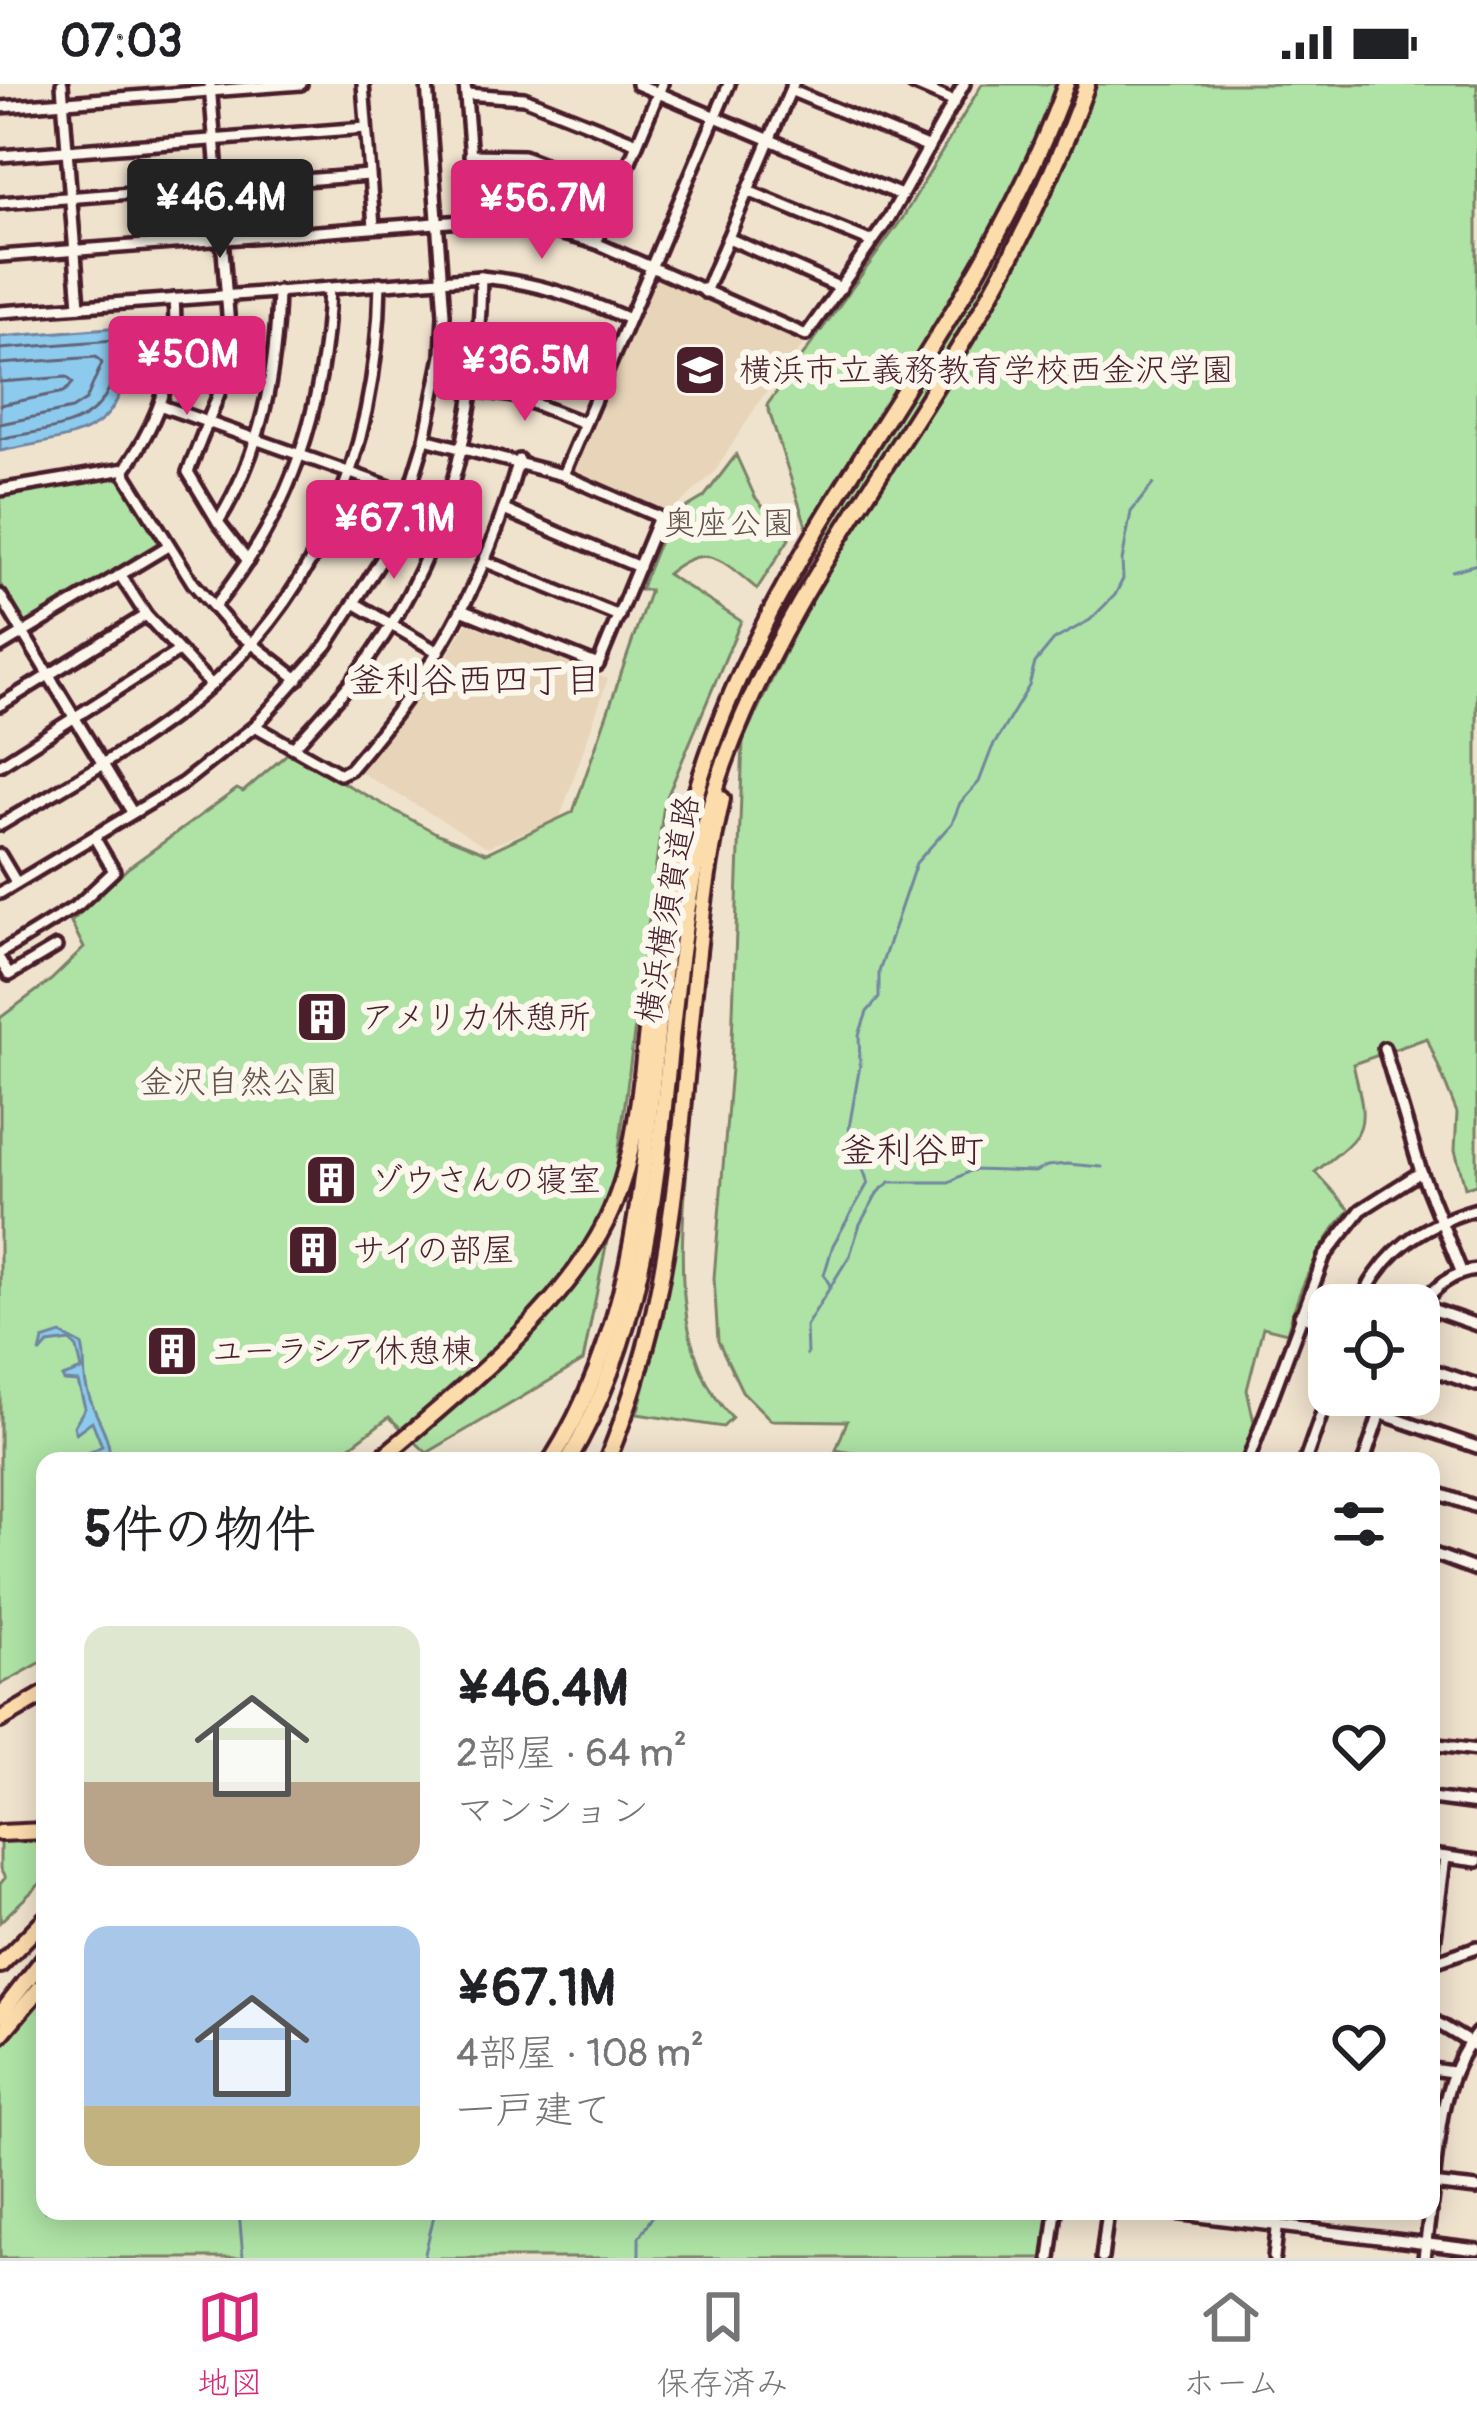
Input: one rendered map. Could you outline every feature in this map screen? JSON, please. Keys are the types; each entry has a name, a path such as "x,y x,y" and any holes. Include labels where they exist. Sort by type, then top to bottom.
{"highway":[{"name":"横浜横須賀道路","path":"596,1388 634,1229 664,950 694,799 733,691 784,590 985,261 1032,169 1066,84"},
{"name":"横浜横須賀道路","path":"564,1452 640,1279 658,1180 687,921 709,814 739,724 814,573 989,298 1087,84"},
{"path":"611,1452 631,1400 662,1275 704,890 739,724"},
{"path":"389,1452 557,1294 607,1221 632,1140 666,894 694,799"},
{"path":"0,1720 36,1701"},
{"path":"0,1833 36,1831"},
{"path":"0,1965 36,1928"},
{"path":"0,2014 36,1968"},
{"path":"0,2035 36,1993"}],"street":[{"path":"62,84 79,306"},
{"path":"0,107 210,87 301,84"},
{"path":"363,84 374,227"},
{"path":"0,893 212,763 255,726 356,604 394,539 425,439 442,356 444,314 427,84"},
{"path":"637,84 660,88 715,118 901,196"},
{"path":"563,475 729,84"},
{"path":"913,84 955,101"},
{"path":"0,256 476,220 540,228 596,243 806,335 901,196 964,84"},
{"path":"210,87 220,186 226,357 209,423 188,472 248,561"},
{"path":"705,292 792,87 929,148"},
{"path":"596,243 660,88"},
{"path":"476,220 465,89 524,98 637,143"},
{"path":"0,157 366,128"},
{"path":"470,154 523,156 617,192"},
{"path":"0,203 369,175"},
{"path":"748,191 872,242"},
{"path":"728,238 841,288"},
{"path":"0,312 482,277 528,281 629,319"},
{"path":"294,747 356,676 391,623 447,505 475,390 482,277"},
{"path":"0,825 178,712 252,644 322,543 352,472 375,381 380,283"},
{"path":"214,607 279,511 302,456 321,383 328,288"},
{"path":"218,522 256,440 275,361 278,291"},
{"path":"124,470 162,406 174,355 174,299"},
{"path":"481,333 558,351 606,373"},
{"path":"475,390 514,396 584,423"},
{"path":"162,406 407,493"},
{"path":"425,439 519,460 659,517 598,665 464,610"},
{"path":"255,726 345,773 401,711 464,610 487,562 519,460"},
{"path":"0,490 124,470"},
{"path":"124,470 168,546 214,607 298,679"},
{"path":"504,510 639,567"},
{"path":"0,647 168,546"},
{"path":"487,562 619,616"},
{"path":"120,575 146,615 212,685"},
{"path":"0,595 132,812"},
{"path":"356,604 438,652"},
{"path":"0,705 146,615"},
{"path":"0,765 177,652"},
{"path":"56,947 9,975 0,956 78,905 114,872 94,837"},
{"path":"0,855 16,882"},
{"path":"1384,1048 1421,1172 1461,1271"},
{"path":"1251,1452 1324,1257 1361,1210 1421,1172"},
{"path":"1369,1284 1388,1256 1421,1230 1477,1208"},
{"path":"1440,1284 1461,1271 1477,1270"},
{"path":"1440,1313 1477,1325"},
{"path":"1300,1315 1308,1318"},
{"path":"1440,1372 1477,1385"},
{"path":"1308,1452 1321,1416"},
{"path":"1367,1452 1378,1416"},
{"path":"1388,1416 1477,1447"},
{"path":"1440,1494 1477,1507"},
{"path":"1440,1556 1477,1570"},
{"path":"1440,1745 1477,1750"},
{"path":"1440,1799 1477,1804"},
{"path":"1440,1856 1477,1861"},
{"path":"1440,1883 1445,1857"},
{"path":"1440,1961 1477,1947"},
{"path":"1440,2024 1474,2041 1452,2072 1440,2110"},
{"path":"1440,2070 1452,2072"},
{"path":"1440,2185 1477,2189"},
{"path":"1050,2258 1055,2220"},
{"path":"1102,2258 1107,2220"},
{"path":"1234,2220 1477,2249"},
{"path":"1274,2258 1278,2220"},
{"path":"1424,2258 1429,2220"}],"shaded area":[{"name":"横浜市立義務教育学校西金沢学園","path":"660,279 807,340 761,399 714,473 667,516 579,477 575,469 653,283"},
{"path":"467,623 608,679 560,818 487,847 360,772 433,678"}],"green space":[{"path":"982,84 1477,84 1477,1184 1465,1187 1455,1150 1457,1113 1427,1038 1353,1064 1361,1103 1360,1127 1346,1147 1315,1172 1350,1210 1311,1267 1287,1333 1263,1327 1247,1390 1256,1431 1247,1452 836,1450 847,1421 771,1420 742,1391 718,1341 714,1278 731,1068 743,740 822,575 767,405 902,219"},
{"path":"736,455 755,497 789,539 757,589 724,563 704,556 667,574 741,621 664,804 607,1241 583,1361 429,1452 389,1417 343,1452 36,1452 36,1665 0,1685 0,1018 84,948 71,922 128,868 237,789 243,792 288,753 438,834 486,853 573,812 650,590 640,590 669,518 704,497"},
{"path":"113,477 120,480 157,540 157,548 30,625 22,623 0,584 0,497"},
{"path":"691,1113 683,1232 686,1313 709,1387 732,1418 723,1427 637,1414 663,1318"},
{"path":"36,1838 36,1888 0,1922 0,1884 5,1878 0,1869 0,1839"},
{"path":"36,1983 36,2220 1051,2220 1046,2258 0,2258 0,2034"}],"water":[{"path":"134,326 122,389 99,423 60,439 0,451 0,337"},
{"path":"61,1334 82,1345 86,1385 109,1452 91,1452 102,1446 92,1421 76,1433 74,1426 85,1408 78,1382 62,1377 82,1370 77,1348 70,1341 48,1344 40,1353 43,1340"}],"waterway":[{"path":"831,1287 824,1275 833,1245 868,1183 849,1128 860,1065 859,1035 867,1012 879,998 879,972 916,863 952,823 960,803 979,782 992,748 1029,686 1035,663 1054,640 1090,620 1115,595 1123,579 1131,512 1153,484"},
{"path":"1452,571 1477,564"},
{"path":"807,1355 806,1326 850,1255 878,1192 890,1182 949,1182 972,1170 1035,1172 1067,1164 1102,1167"},
{"path":"240,2220 243,2258"},
{"path":"424,2258 433,2220"},
{"path":"639,2258 639,2237 650,2220"}],"place":[{"name":"横浜市立義務教育学校西金沢学園","path":"700,370"},
{"name":"アメリカ休憩所","path":"322,1017"},
{"name":"ゾウさんの寝室","path":"331,1180"},
{"name":"サイの部屋","path":"313,1250"},
{"name":"ユーラシア休憩棟","path":"172,1351"}],"district":[{"name":"釜利谷西四丁目","path":"475,680"},
{"name":"釜利谷町","path":"912,1150"}],"park label":[{"name":"奥座公園","path":"729,523"},
{"name":"金沢自然公園","path":"239,1082"}]}
